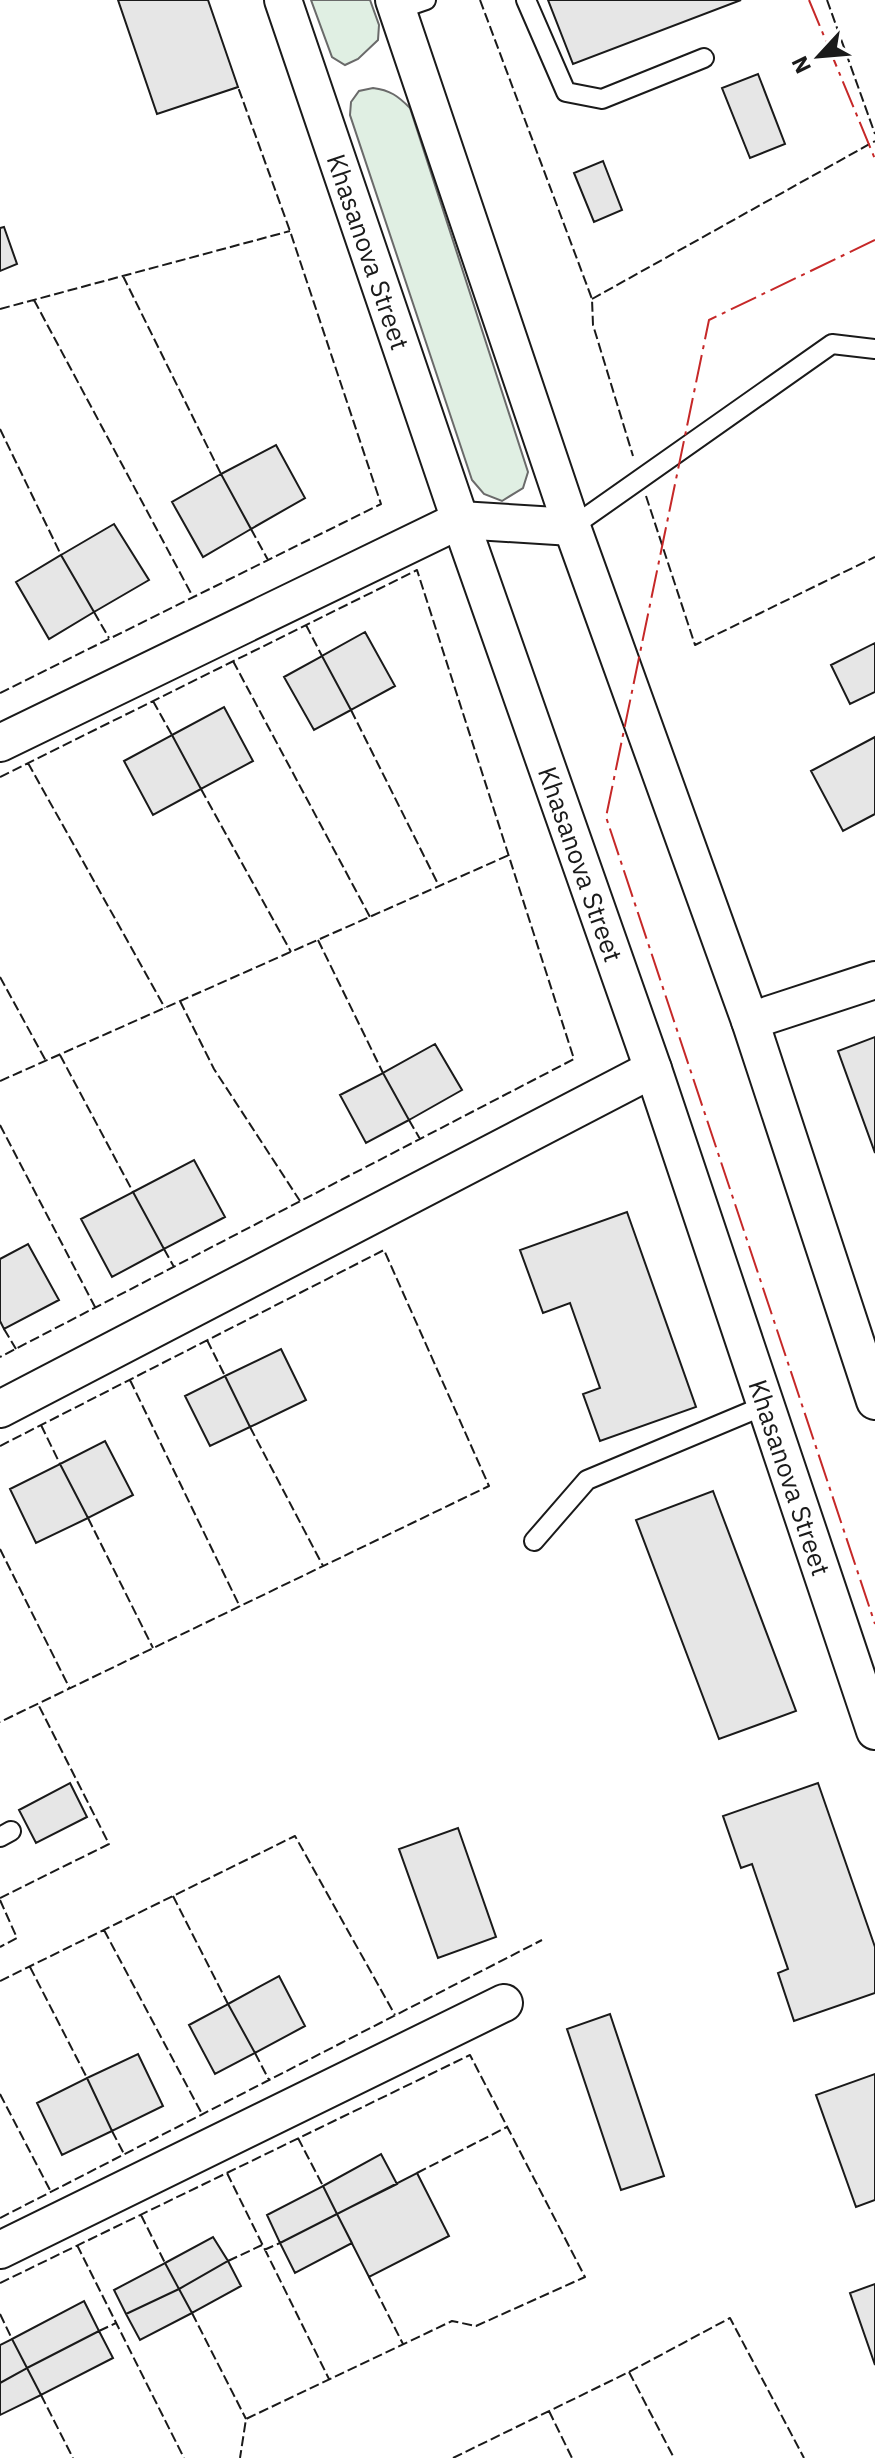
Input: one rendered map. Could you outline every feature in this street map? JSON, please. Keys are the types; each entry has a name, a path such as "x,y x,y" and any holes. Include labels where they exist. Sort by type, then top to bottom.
{"street":[{"name":"Khasanova Street","path":"283,0 460,520 653,1069 875,1731"},
{"path":"406,3 572,527 750,1021 875,1401"},
{"path":"0,743 460,520 572,527"},
{"path":"750,1021 875,980"},
{"path":"0,1409 653,1069"},
{"path":"0,2250 504,2003"}],"lane":[{"path":"526,0 566,92 602,99 704,58"},
{"path":"572,527 832,344 875,349"},
{"path":"534,1541 587,1480 766,1405"}],"green space":[{"path":"311,0 370,0 379,25 378,40 358,59 345,65 332,57"},
{"path":"373,88 393,94 410,108 528,472 523,488 502,501 484,494 472,480 350,115 351,102 359,91"}],"building":[{"path":"118,0 208,0 238,87 157,114"},
{"path":"548,0 741,0 573,64"},
{"path":"758,74 785,144 750,158 722,88"},
{"path":"603,161 622,210 594,222 574,173"},
{"path":"4,227 17,264 0,271 0,228"},
{"path":"276,445 305,498 251,529 221,474"},
{"path":"221,474 251,529 203,557 172,502"},
{"path":"114,524 149,580 94,612 61,555"},
{"path":"61,555 94,612 49,639 16,582"},
{"path":"365,632 395,686 351,710 322,656"},
{"path":"875,643 875,692 850,704 831,665"},
{"path":"322,656 351,710 314,730 284,677"},
{"path":"224,707 253,761 201,789 172,735"},
{"path":"172,735 201,789 153,815 124,761"},
{"path":"875,737 875,814 843,831 811,771"},
{"path":"875,1037 875,1153 838,1051"},
{"path":"435,1044 462,1090 409,1120 383,1073"},
{"path":"383,1073 409,1120 366,1143 340,1095"},
{"path":"194,1160 225,1217 164,1249 133,1192"},
{"path":"133,1192 164,1249 112,1277 81,1219"},
{"path":"627,1212 696,1407 600,1441 583,1394 600,1388 570,1303 543,1313 520,1250"},
{"path":"28,1244 59,1300 4,1329 0,1321 0,1259"},
{"path":"281,1349 306,1400 250,1427 225,1376"},
{"path":"225,1376 250,1427 210,1446 185,1396"},
{"path":"105,1441 133,1495 88,1518 60,1464"},
{"path":"60,1464 88,1518 36,1543 10,1489"},
{"path":"713,1491 796,1711 719,1739 636,1520"},
{"path":"70,1783 87,1817 36,1843 19,1810"},
{"path":"818,1783 875,1947 875,1993 794,2021 778,1973 788,1969 752,1864 741,1868 723,1816"},
{"path":"458,1828 496,1937 438,1958 399,1849"},
{"path":"279,1976 305,2026 255,2053 228,2004"},
{"path":"228,2004 255,2053 215,2074 189,2025"},
{"path":"610,2014 664,2176 621,2190 567,2029"},
{"path":"138,2054 163,2106 112,2131 87,2078"},
{"path":"875,2074 875,2200 856,2207 816,2095"},
{"path":"87,2078 112,2131 62,2155 37,2103"},
{"path":"381,2154 397,2184 337,2214 323,2186"},
{"path":"417,2173 449,2236 369,2277 337,2214"},
{"path":"323,2186 337,2214 280,2243 267,2215"},
{"path":"337,2214 352,2243 295,2273 280,2243"},
{"path":"213,2237 228,2261 179,2289 165,2263"},
{"path":"228,2261 241,2286 192,2313 179,2289"},
{"path":"165,2263 179,2289 126,2314 114,2290"},
{"path":"875,2284 875,2365 850,2293"},
{"path":"179,2289 192,2313 140,2340 126,2314"},
{"path":"84,2301 99,2331 27,2368 12,2339"},
{"path":"99,2331 113,2358 41,2395 27,2368"},
{"path":"12,2339 27,2368 0,2383 0,2345"},
{"path":"27,2368 41,2395 0,2415 0,2383"}],"fence":[{"path":"480,0 592,299 593,325 633,456"},
{"path":"827,0 875,134"},
{"path":"0,693 381,504 290,231 238,87"},
{"path":"592,299 875,141"},
{"path":"0,309 290,231"},
{"path":"123,276 221,474"},
{"path":"34,300 193,597"},
{"path":"0,429 61,555"},
{"path":"646,496 695,645 875,557"},
{"path":"251,529 268,560"},
{"path":"0,777 417,570 574,1059 0,1357"},
{"path":"94,612 109,638"},
{"path":"306,625 322,656"},
{"path":"233,661 370,917"},
{"path":"153,701 172,735"},
{"path":"351,710 439,886"},
{"path":"28,763 165,1008"},
{"path":"201,789 291,952"},
{"path":"0,1081 509,855"},
{"path":"318,940 383,1073"},
{"path":"0,977 46,1061"},
{"path":"180,1001 214,1069 300,1201"},
{"path":"60,1055 133,1192"},
{"path":"409,1120 420,1139"},
{"path":"0,1125 95,1307"},
{"path":"164,1249 174,1267"},
{"path":"0,1446 384,1250 489,1486 0,1722"},
{"path":"4,1329 16,1349"},
{"path":"207,1340 225,1376"},
{"path":"130,1380 240,1607"},
{"path":"41,1425 60,1464"},
{"path":"250,1427 323,1566"},
{"path":"88,1518 153,1648"},
{"path":"0,1549 70,1689"},
{"path":"0,1898 109,1844 38,1704"},
{"path":"0,1981 295,1836 395,2015"},
{"path":"173,1896 228,2004"},
{"path":"0,1900 17,1938 0,1947"},
{"path":"104,1930 202,2114"},
{"path":"0,2218 542,1940"},
{"path":"30,1967 87,2078"},
{"path":"255,2053 269,2080"},
{"path":"0,2283 470,2055 585,2277 476,2326 452,2321 246,2419 240,2458"},
{"path":"0,2094 51,2192"},
{"path":"417,2173 507,2127"},
{"path":"112,2131 124,2154"},
{"path":"298,2138 323,2186"},
{"path":"227,2173 329,2379"},
{"path":"141,2215 165,2263"},
{"path":"264,2250 280,2243"},
{"path":"77,2245 184,2458"},
{"path":"228,2261 262,2245"},
{"path":"369,2277 403,2344"},
{"path":"192,2313 246,2419"},
{"path":"0,2314 12,2339"},
{"path":"453,2458 629,2372 730,2318 804,2458"},
{"path":"99,2331 116,2323"},
{"path":"629,2372 674,2458"},
{"path":"41,2395 73,2458"},
{"path":"549,2411 572,2458"}],"power":[{"path":"809,0 875,159"},
{"path":"875,240 709,320 606,817 875,1624"}]}
